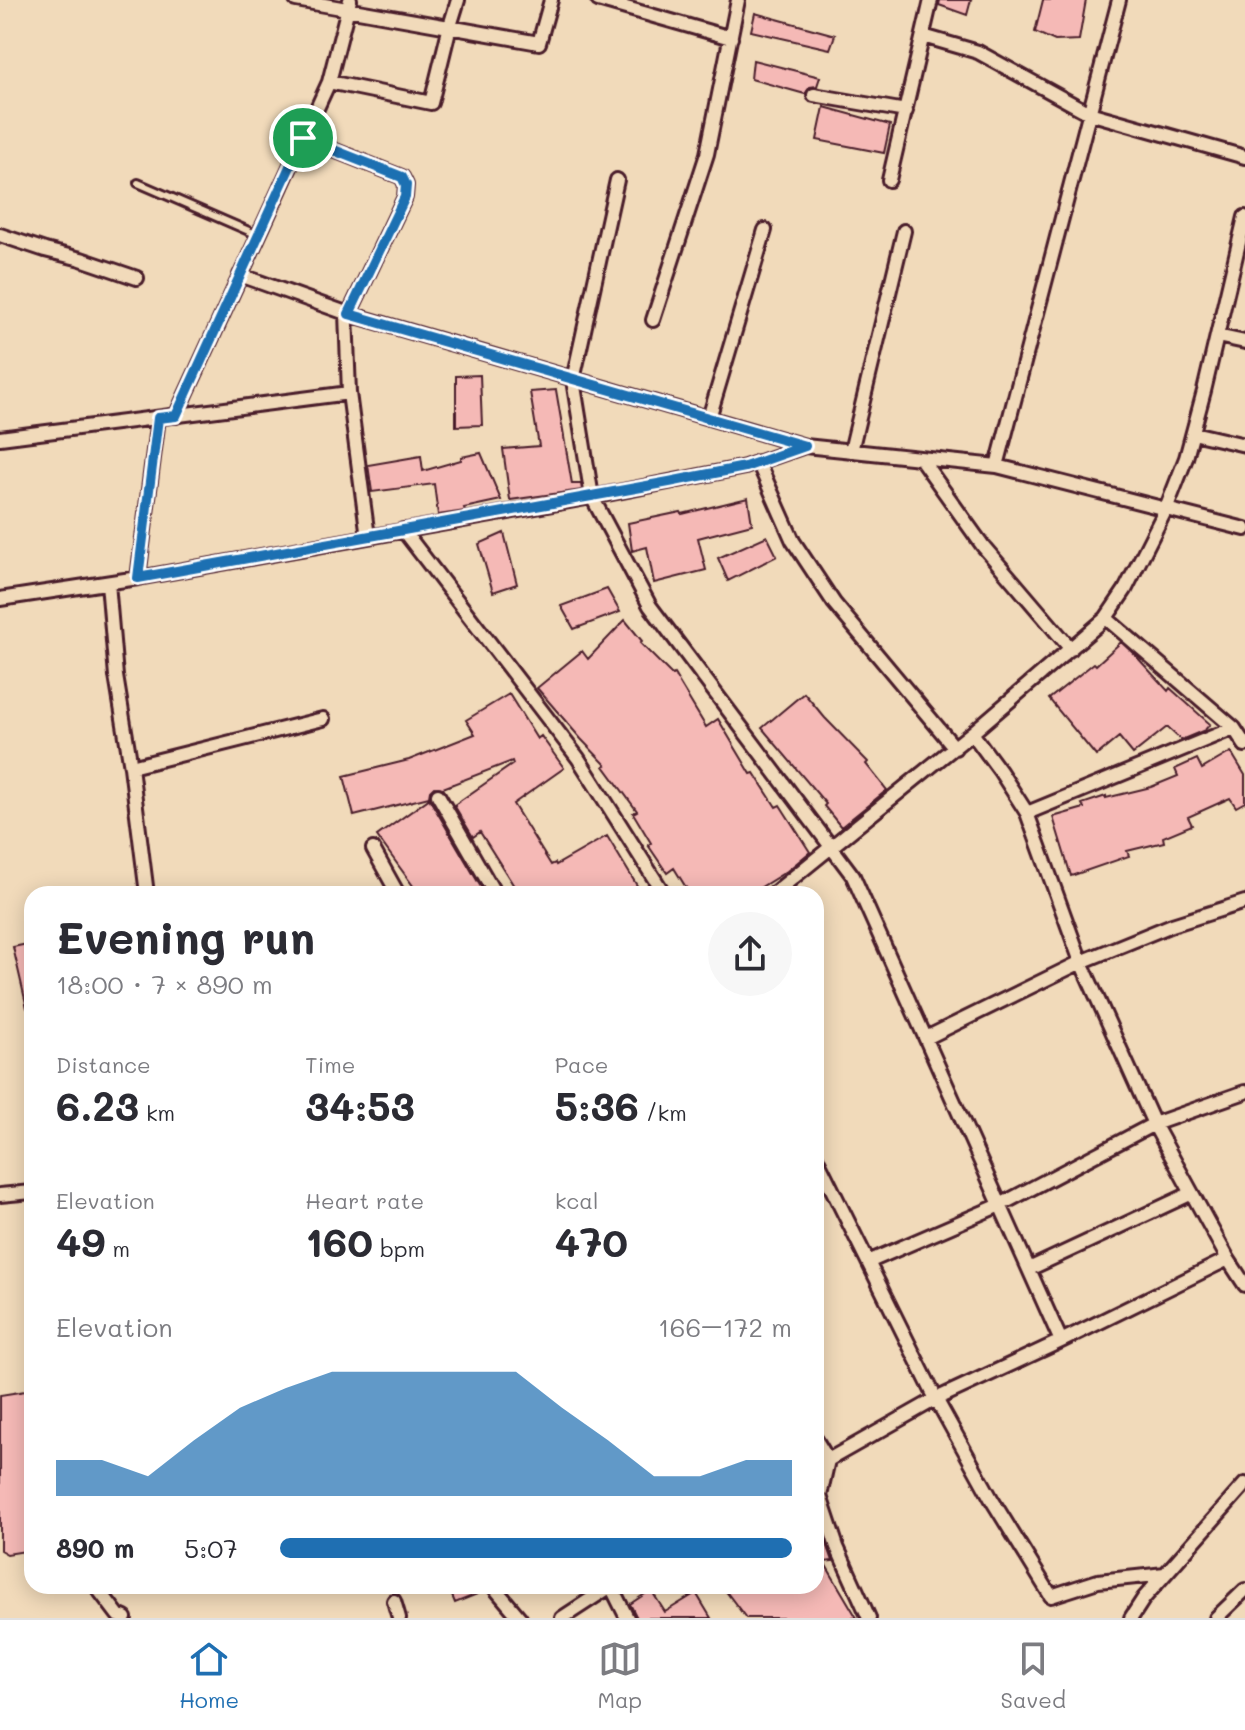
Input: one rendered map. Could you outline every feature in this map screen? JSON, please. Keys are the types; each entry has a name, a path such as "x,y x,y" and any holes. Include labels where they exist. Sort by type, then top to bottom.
{"street":[{"path":"296,0 348,4 539,43 551,0"},
{"path":"329,82 431,103 458,0"},
{"path":"598,0 731,38"},
{"path":"653,320 707,154 738,0"},
{"path":"889,180 931,0"},
{"path":"997,466 1119,0"},
{"path":"176,416 329,82 348,4"},
{"path":"923,36 978,52 1089,113 1245,157"},
{"path":"814,95 906,111"},
{"path":"303,138 402,177 406,185 405,197 348,313 349,393 368,537"},
{"path":"617,180 573,380 592,497 650,606 853,876 1061,1341"},
{"path":"783,886 955,748 1106,618 1125,590 1166,509 1186,458 1245,217"},
{"path":"709,418 765,230"},
{"path":"851,451 904,231"},
{"path":"0,235 137,278"},
{"path":"240,275 348,313 805,446 997,466 1245,529"},
{"path":"1217,336 1245,342"},
{"path":"0,438 349,393"},
{"path":"138,578 158,418"},
{"path":"1193,433 1245,445"},
{"path":"0,599 138,578 592,497 745,467 805,446"},
{"path":"921,459 983,546 1071,649"},
{"path":"758,462 793,541 834,603 955,748"},
{"path":"403,530 578,758 659,886"},
{"path":"108,583 116,676 146,886"},
{"path":"1106,618 1234,728 1245,745"},
{"path":"131,767 323,719"},
{"path":"1027,813 1234,728"},
{"path":"972,733 1027,813 1081,962 1154,1124 1245,1285"},
{"path":"438,795 490,886"},
{"path":"373,849 394,886"},
{"path":"926,1038 1081,962 1172,925 1245,902"},
{"path":"868,1262 1000,1205 1154,1124 1245,1092"},
{"path":"824,1173 936,1399 992,1500 1051,1596 1098,1581 1165,1574"},
{"path":"0,1195 24,1193"},
{"path":"1029,1269 1192,1193"},
{"path":"824,1462 936,1399 1228,1259"},
{"path":"824,1453 828,1460 824,1478"},
{"path":"1131,1618 1144,1598 1245,1484"},
{"path":"824,1508 837,1547 869,1618"},
{"path":"1216,1618 1245,1590"},
{"path":"102,1594 118,1615 125,1618"},
{"path":"500,1594 520,1618"},
{"path":"562,1618 599,1594"},
{"path":"615,1594 627,1618"},
{"path":"394,1601 399,1618"}],"lane":[{"path":"138,183 258,235"}],"building":[{"path":"940,0 971,0 967,15 939,5"},
{"path":"1043,0 1086,0 1079,40 1055,41 1035,32"},
{"path":"755,13 835,35 830,49 751,31"},
{"path":"753,60 820,77 817,86 810,87 805,94 751,79"},
{"path":"824,107 890,125 884,153 817,140"},
{"path":"480,375 482,425 456,426 456,376"},
{"path":"556,390 572,484 581,484 582,490 510,500 503,449 539,446 530,392"},
{"path":"481,453 501,500 438,515 434,484 372,492 368,465 421,456 423,471"},
{"path":"748,498 752,524 698,538 706,570 654,583 647,547 632,551 628,523"},
{"path":"504,533 517,584 493,592 479,544"},
{"path":"767,536 777,556 728,581 718,558"},
{"path":"607,589 620,612 574,629 561,606"},
{"path":"625,620 642,641 640,643 674,674 706,727 718,719 751,774 754,773 776,807 780,805 810,852 763,886 685,886 674,868 667,873 648,845 651,843 633,813 637,811 606,765 537,688 582,651 588,659"},
{"path":"1121,642 1168,691 1170,688 1210,724 1205,730 1181,740 1167,727 1133,754 1119,737 1096,756 1049,699 1094,663 1096,665"},
{"path":"804,693 868,762 866,764 887,790 841,827 824,806 826,804 762,728"},
{"path":"509,694 537,739 541,736 564,768 513,804 551,865 607,836 637,886 514,886 480,832 473,837 454,805 513,764 512,761 443,788 434,787 429,797 354,816 344,776 409,760 475,734 466,720"},
{"path":"1231,752 1245,775 1245,802 1236,807 1230,798 1188,817 1192,825 1163,837 1164,842 1127,851 1129,856 1071,876 1053,817 1084,808 1082,804 1106,796 1151,787 1178,776 1175,769 1197,759 1202,769"},
{"path":"430,798 480,886 413,886 377,836"},
{"path":"24,945 24,995 13,947"},
{"path":"24,1391 24,1551 7,1554 0,1550 0,1395"},
{"path":"824,1535 833,1561 824,1562"},
{"path":"824,1562 857,1618 746,1618 728,1594 824,1594"},
{"path":"451,1594 478,1594 455,1603"},
{"path":"645,1594 654,1594 665,1612 697,1594 711,1618 637,1618 630,1604"}],"route":[{"path":"303,138 402,177 406,185 405,197 349,314 805,446 745,467 138,578 158,418 176,416 303,138"}]}
